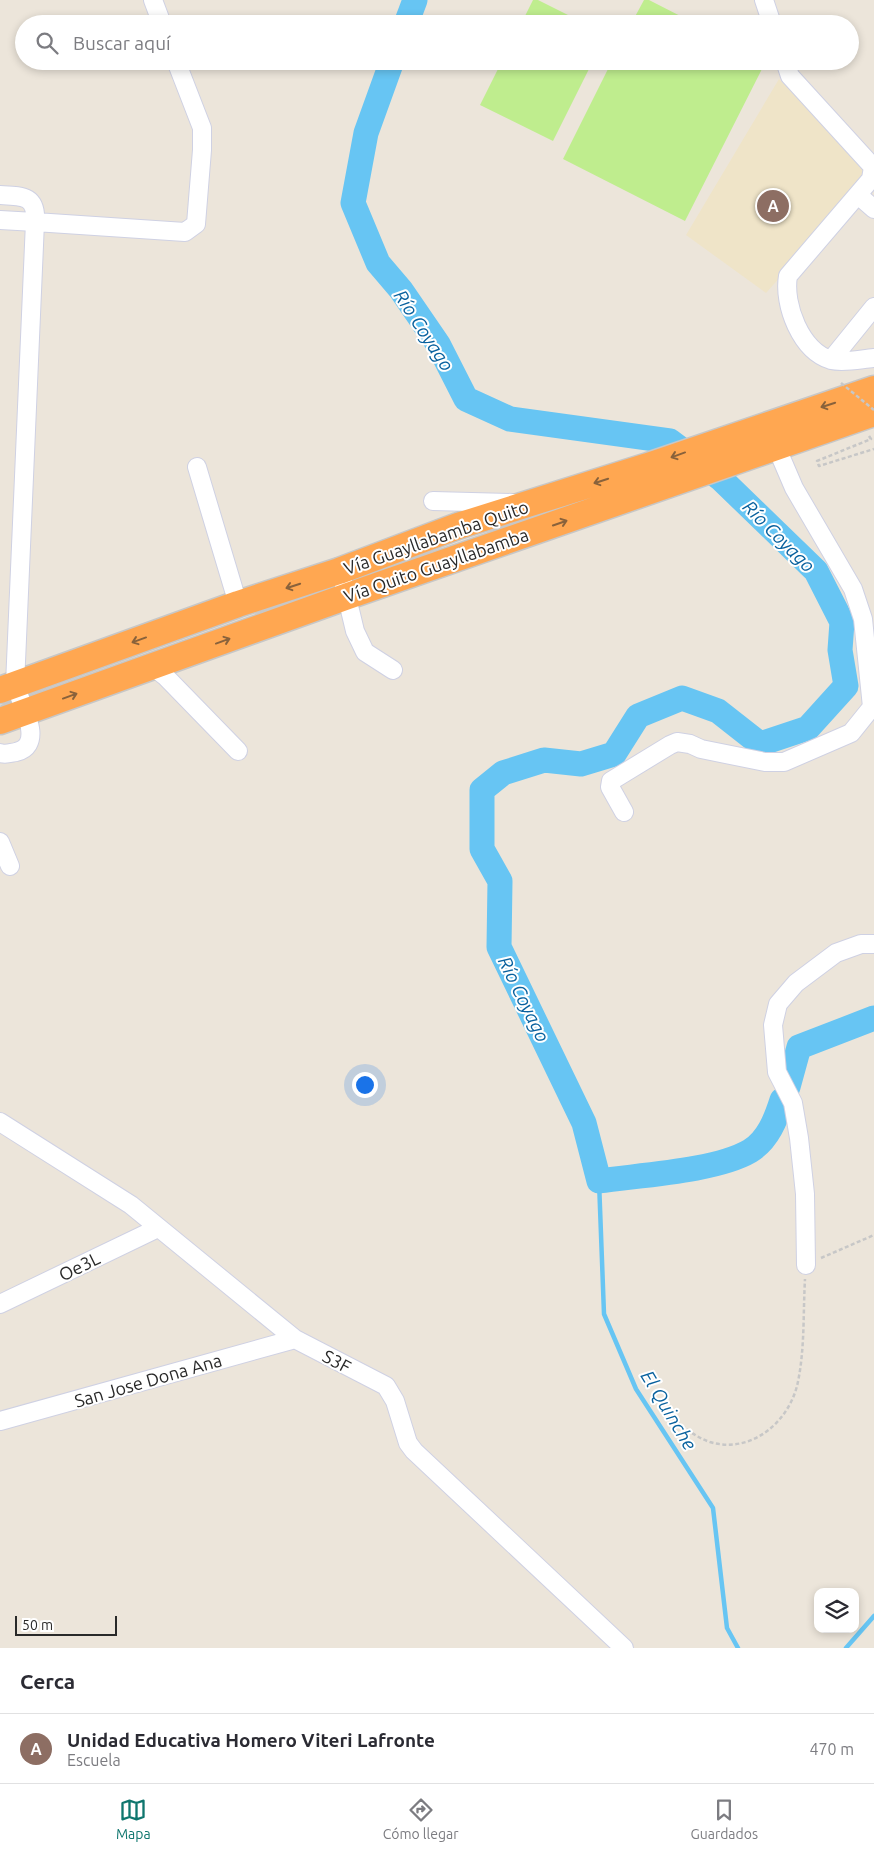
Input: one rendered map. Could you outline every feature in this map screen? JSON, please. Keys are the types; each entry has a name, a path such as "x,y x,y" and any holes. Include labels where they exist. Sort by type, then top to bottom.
{"highway":[{"name":"Vía Guayllabamba Quito","path":"7,687 238,604 339,571 458,526 648,466 874,389"},
{"name":"Vía Quito Guayllabamba","path":"12,716 348,596 726,466 776,446 869,414"}],"street":[{"path":"153,0 159,15"},
{"path":"764,0 769,15"},
{"path":"0,220 185,232 196,224 202,128 179,70"},
{"path":"788,70 790,76 873,167 871,179 788,276 786,288 797,327 804,341 831,360 874,358"},
{"path":"858,194 874,209"},
{"path":"0,195 28,199 34,206 35,222 7,687 12,716 32,735 29,746 23,750 0,754"},
{"path":"831,360 874,307"},
{"path":"624,812 610,788 610,781 677,742 765,762 784,762 851,733 873,708 863,619 853,590 794,488 776,446"},
{"path":"197,467 238,604"},
{"path":"433,501 531,503"},
{"path":"339,571 348,596 356,631 365,652 392,670"},
{"path":"152,666 166,676 238,751"},
{"path":"0,842 10,866"},
{"path":"806,1265 805,1194 799,1138 793,1103 777,1072 773,1025 778,1004 796,983 836,953 861,944 874,944"},
{"name":"S3F","path":"0,1122 131,1205 296,1339 386,1386 395,1401 406,1436 414,1451 624,1648"},
{"name":"Oe3L","path":"0,1304 158,1228"},
{"name":"San Jose Dona Ana","path":"0,1421 296,1339"}],"path":[{"path":"842,383 869,414 871,439 817,461 819,466 874,449"},
{"path":"671,1418 698,1437 713,1442 734,1444 751,1441 768,1431 782,1417 796,1387 806,1265 874,1235"}],"shaded area":[{"path":"779,79 870,169 869,178 766,293 686,235"}],"green space":[{"path":"533,0 538,0 568,15 526,15"},
{"path":"644,0 649,0 678,15 636,15"},
{"path":"498,70 588,70 553,141 480,105"},
{"path":"608,70 761,70 685,221 563,159"}],"waterway":[{"name":"Río Coyago","path":"409,15 415,0"},
{"name":"Río Coyago","path":"389,70 366,133 353,203 378,263 401,290 438,344 466,399 510,419 670,441 721,479 816,571 842,622 840,650 846,686 808,728 760,744 718,711 682,698 638,716 614,754 581,764 544,760 503,773 482,790 482,849 500,881 499,947 584,1123 599,1181 698,1168 735,1158 750,1151 762,1141 774,1122 782,1100"},
{"name":"Río Coyago","path":"788,1087 799,1047 874,1018"},
{"name":"El Quinche","path":"599,1181 604,1314 636,1389 713,1508 727,1628 738,1648"},
{"name":"El Quinche","path":"846,1648 874,1616"}],"place":[{"name":"Unidad Educativa Homero Viteri Lafronte","path":"773,206"}]}
